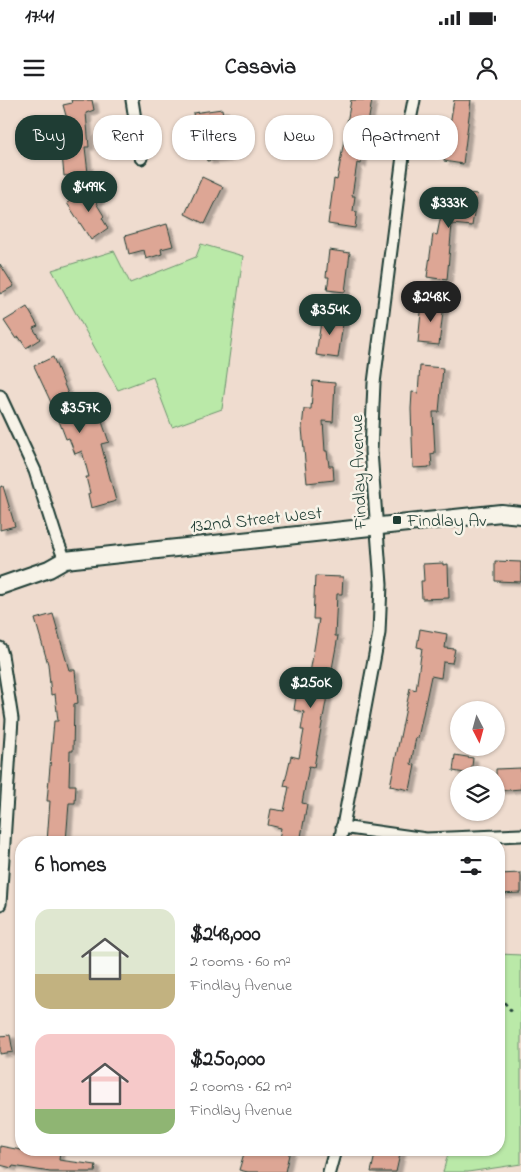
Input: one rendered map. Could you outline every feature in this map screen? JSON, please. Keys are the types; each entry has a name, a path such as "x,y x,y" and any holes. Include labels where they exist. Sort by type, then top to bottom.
{"street":[{"path":"132,100 134,115"},
{"name":"Findlay Avenue","path":"341,836 379,633 381,584 371,451 374,383 403,156 414,100"},
{"path":"0,396 35,471 65,560"},
{"name":"132nd Street West","path":"0,586 49,569 65,560 376,526 501,514 521,515"},
{"path":"0,648 12,719 0,904"},
{"path":"342,827 405,836"},
{"path":"497,836 521,835"},
{"path":"329,1172 333,1156"}],"path":[{"path":"505,1003 513,1013"}],"green space":[{"path":"201,244 243,256 222,409 172,427 153,377 118,390 52,270 114,251 130,283 196,257"},
{"path":"505,954 521,955 521,1164 468,1172 443,1172 447,1156 505,1156"}],"building":[{"path":"71,100 92,100 94,110 86,113 89,147 85,147 88,173 64,176 63,160 83,160 83,115 66,115 63,105 72,103"},
{"path":"351,100 372,100 369,115 348,115"},
{"path":"454,100 471,100 463,164 444,161 458,160 458,115 452,115"},
{"path":"222,109 223,114 229,113 229,115 193,115 193,113"},
{"path":"343,146 343,160 362,160 361,164 357,163 352,196 355,196 353,211 357,212 355,228 328,224 334,179 337,180"},
{"path":"202,177 223,187 205,224 185,214"},
{"path":"91,188 99,201 96,203 104,216 102,218 108,228 91,240 67,203"},
{"path":"440,190 477,194 472,226 452,224 447,280 427,277 433,234 437,235 442,210 437,210"},
{"path":"167,224 173,246 161,249 162,254 146,259 144,250 129,254 125,236"},
{"path":"329,250 350,253 345,292 327,290 329,277 326,277"},
{"path":"0,264 14,286 0,294"},
{"path":"422,302 444,304 439,345 418,343"},
{"path":"27,307 38,326 33,328 40,339 26,348 19,337 16,339 4,321"},
{"path":"322,315 344,317 338,358 316,355"},
{"path":"53,357 77,416 87,412 89,417 99,413 109,442 101,444 116,501 91,508 86,477 89,477 82,451 75,454 69,438 66,439 34,366"},
{"path":"420,366 443,368 439,412 433,412 435,453 431,454 432,467 413,468 412,392 418,393"},
{"path":"313,381 335,383 333,422 323,421 325,451 327,451 329,466 333,466 334,480 307,483 302,428 304,409 311,409"},
{"path":"3,486 15,526 0,530 0,487"},
{"path":"495,561 521,562 521,582 495,581"},
{"path":"443,563 443,565 448,564 449,598 422,599 421,581 424,581 423,564"},
{"path":"315,576 343,577 342,594 337,594 335,636 338,636 314,767 309,766 302,803 307,804 301,836 280,836 281,828 268,825 271,809 284,811 289,787 284,786 291,756 299,758 304,730 301,730 304,712 294,710 296,696 309,699 313,674 310,673 319,619 313,619"},
{"path":"53,614 69,670 75,670 78,703 74,704 73,751 70,751 69,785 76,785 75,803 69,803 66,836 47,836 50,801 47,801 54,721 58,721 55,694 51,695 48,664 35,619"},
{"path":"420,629 447,634 445,648 455,649 452,663 443,662 441,678 431,676 411,764 415,765 410,790 390,786 410,688 416,690 422,648 417,647"},
{"path":"455,756 473,758 472,766 454,766"},
{"path":"521,768 521,789 505,790 505,769"},
{"path":"521,873 521,893 505,894 505,874"},
{"path":"10,1035 13,1052 0,1054 0,1036"},
{"path":"0,1146 15,1149 15,1156 60,1156 59,1160 96,1165 95,1172 50,1172 0,1165"},
{"path":"243,1156 289,1156 285,1172 248,1172 239,1170"},
{"path":"375,1156 400,1156 396,1172 371,1172"}],"place":[{"name":"Findlay Av","path":"397,520"}]}
